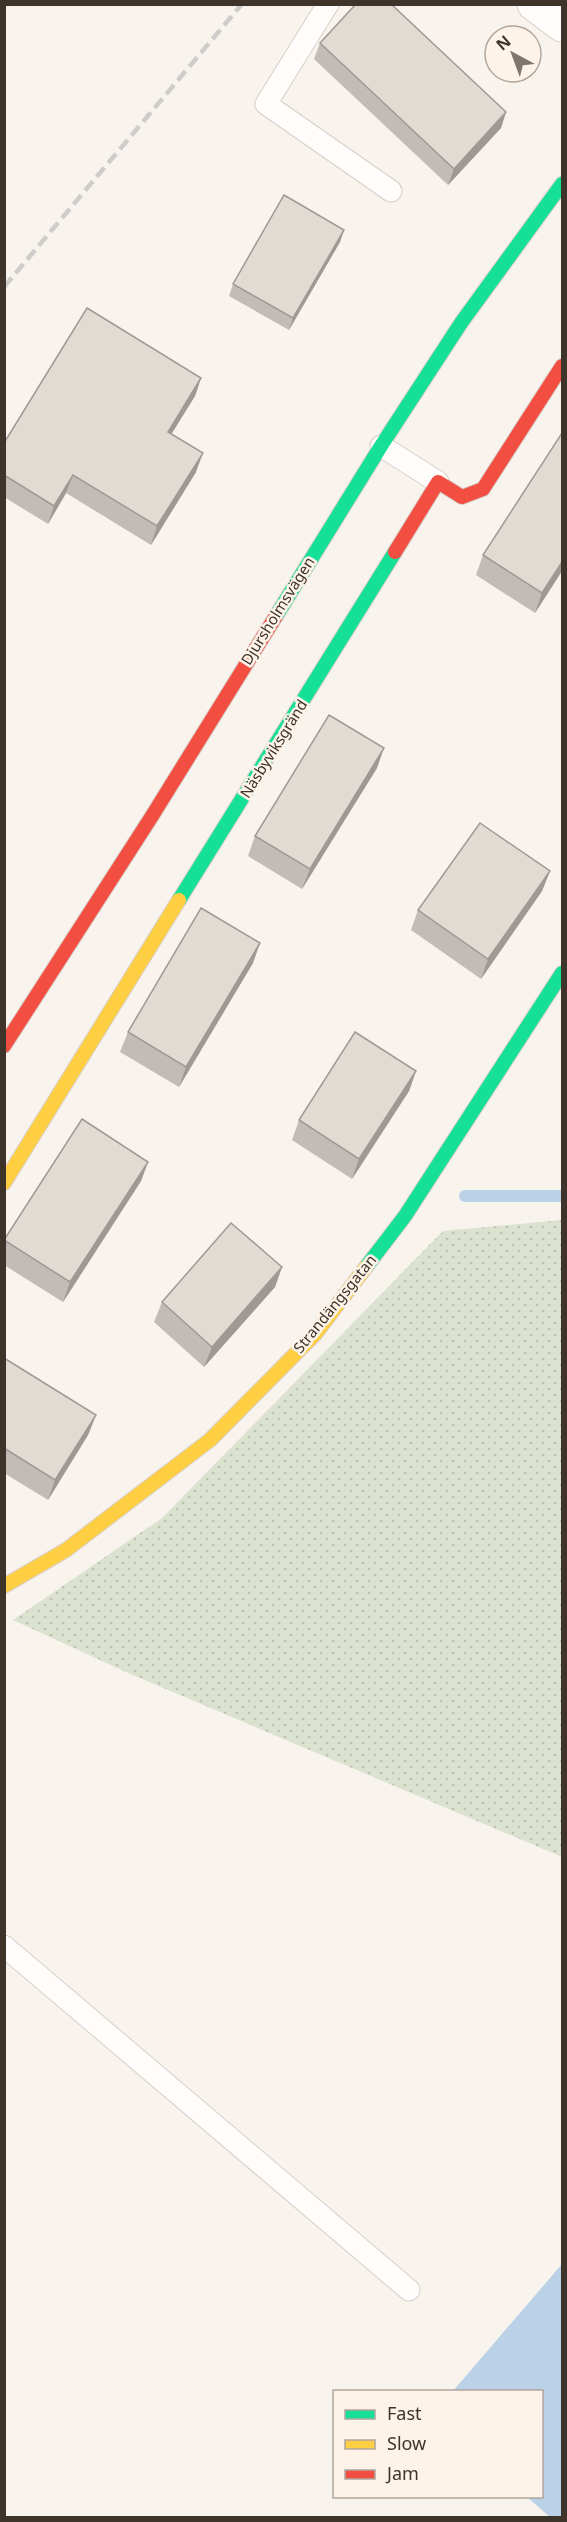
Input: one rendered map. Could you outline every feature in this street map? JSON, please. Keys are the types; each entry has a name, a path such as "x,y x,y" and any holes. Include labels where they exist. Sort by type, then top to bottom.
{"street":[{"path":"534,4 562,25"},
{"name":"Djursholmsvägen","path":"4,1046 145,826 381,446 461,323 562,184"},
{"path":"438,482 462,497 483,489 562,366"},
{"name":"Näsbyviksgränd","path":"4,1183 438,482"},
{"name":"Strandängsgatan","path":"4,1586 66,1550 210,1440 316,1333 405,1216 562,973"}],"lane":[{"path":"328,4 266,104 391,191"},
{"path":"381,446 438,482"},
{"path":"4,1946 409,2290"}],"green space":[{"path":"562,1220 562,1857 128,1673 13,1620 162,1518 443,1231"}],"water":[{"path":"562,2264 562,2517 551,2518 528,2498 543,2498 543,2390 454,2390"}],"building":[{"path":"356,4 391,4 506,112 454,169 320,43"},
{"path":"284,195 344,230 293,318 233,284"},
{"path":"87,308 201,378 168,432 203,453 157,526 73,475 54,506 4,475 4,443"},
{"path":"562,433 562,562 542,593 483,555"},
{"path":"329,715 384,748 310,869 255,836"},
{"path":"480,823 550,871 488,959 418,910"},
{"path":"201,908 260,943 186,1067 128,1032"},
{"path":"355,1032 416,1071 359,1159 299,1120"},
{"path":"82,1119 148,1162 70,1282 4,1240"},
{"path":"231,1223 282,1267 212,1347 162,1302"},
{"path":"4,1358 96,1415 55,1480 4,1448"}],"waterway":[{"path":"465,1196 562,1196"}],"railway":[{"path":"4,287 242,4"}],"traffic: fast":[{"path":"276,616 381,446 461,323 562,184"},
{"path":"179,900 395,552"},
{"path":"366,1267 405,1216 562,973"}],"traffic: slow":[{"path":"4,1183 179,900"},
{"path":"4,1586 66,1550 210,1440 316,1333 366,1267"}],"traffic: jam":[{"path":"395,552 438,482 462,497 483,489 562,366"},
{"path":"4,1046 152,816 276,616"}]}
